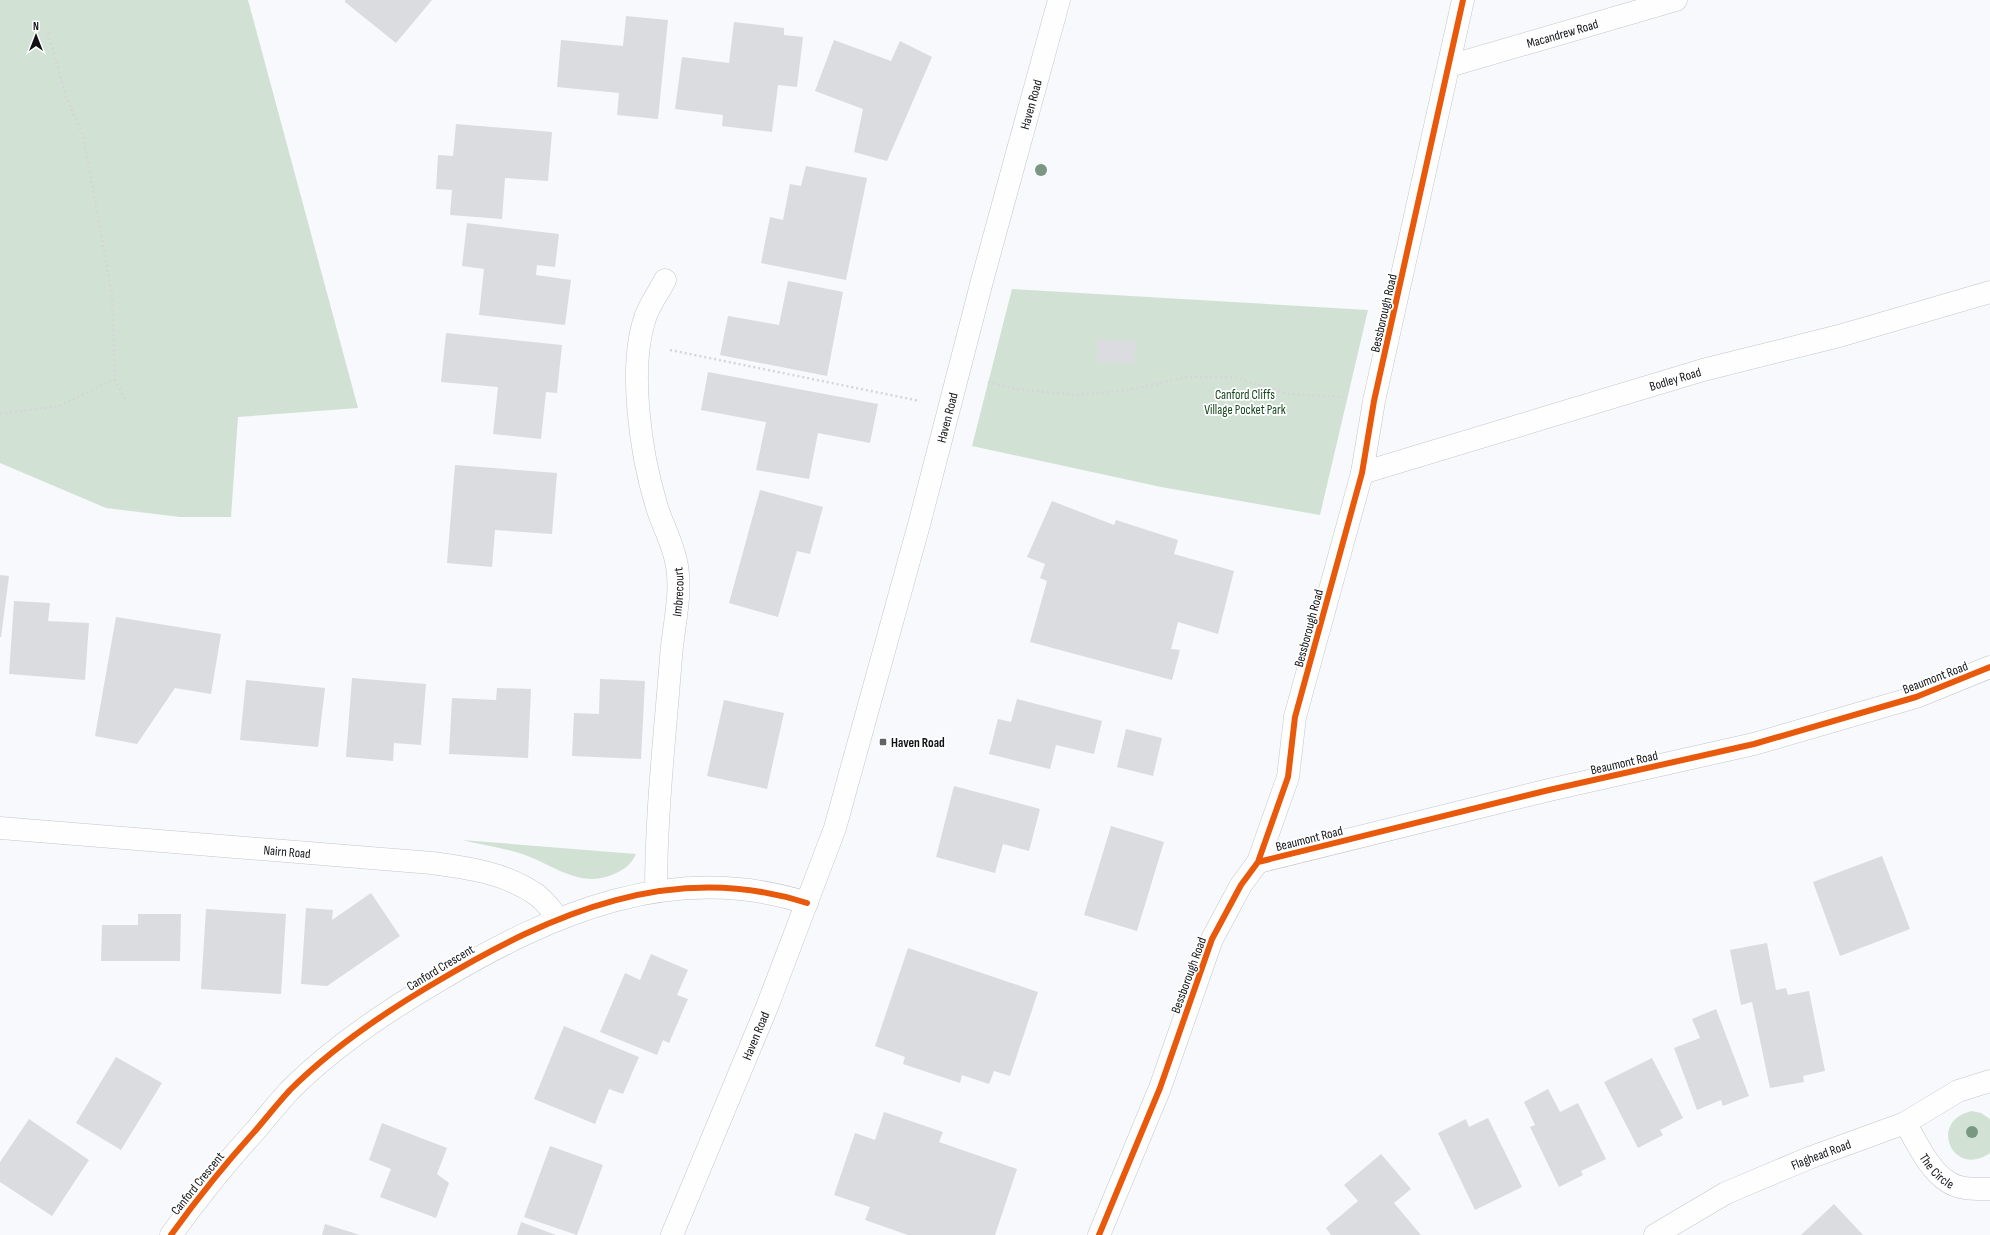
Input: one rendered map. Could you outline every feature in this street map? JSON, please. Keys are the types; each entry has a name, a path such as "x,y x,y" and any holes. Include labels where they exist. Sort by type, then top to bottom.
{"street":[{"name":"Haven Road","path":"672,1235 735,1088 835,828 918,529 1058,0"},
{"name":"Bessborough Road","path":"1099,1235 1160,1088 1212,939 1241,885 1258,862 1288,777 1295,717 1362,473 1374,401 1463,0"},
{"name":"Macandrew Road","path":"1449,66 1676,0"},
{"name":"Imbrecourt","path":"656,891 656,848 672,642 677,598 677,566 656,506 644,459 638,396 640,344 645,318 665,280"},
{"name":"Bodley Road","path":"1362,473 1703,370 1839,336 1990,292"},
{"name":"Beaumont Road","path":"1258,862 1549,790 1754,744 1916,697 1990,667"},
{"name":"Nairn Road","path":"0,828 432,863 477,869 508,879 538,896 558,918"},
{"name":"Canford Crescent","path":"171,1235 187,1212 290,1090 349,1039 415,994 482,954 558,918 611,901 656,891 708,887 751,889 778,893 807,903"},
{"name":"Flaghead Road","path":"1655,1235 1726,1193 1809,1158 1905,1123 1958,1091 1990,1081"},
{"name":"The Circle","path":"1905,1123 1932,1165 1948,1182 1969,1189 1990,1189"}],"path":[{"path":"48,34 66,96 83,135 112,294 115,379 126,401"},
{"path":"640,344 950,407"},
{"path":"958,374 1014,389 1078,395 1128,390 1188,377 1233,377 1288,394 1374,401"},
{"path":"0,414 59,406 115,379"}],"green space":[{"path":"0,0 248,0 358,408 238,417 231,517 180,517 106,508 0,463"},
{"name":"Canford Cliffs Village Pocket Park","path":"1012,289 1368,310 1320,515 1161,487 972,446"},
{"path":"462,840 636,854 630,864 614,874 602,878 590,879 568,874 525,855 502,848"},
{"path":"1972,1111 1981,1113 1990,1119 1990,1153 1977,1159 1965,1159 1956,1154 1950,1146 1948,1136 1951,1125 1958,1117"}],"building":[{"path":"345,0 432,0 396,43 345,2"},
{"path":"626,16 668,20 658,119 617,115 619,93 557,87 561,40 623,46"},
{"path":"734,22 784,28 784,35 803,37 797,87 778,85 772,132 722,126 723,115 675,109 682,57 729,63"},
{"path":"834,40 891,61 900,41 932,57 887,161 854,152 863,109 815,91"},
{"path":"456,124 552,132 548,181 505,178 502,219 450,215 452,190 436,189 438,155 453,156"},
{"path":"806,166 867,178 846,280 761,263 770,217 783,220 790,184 801,186"},
{"path":"467,223 559,234 555,267 537,265 536,275 571,280 565,325 479,315 484,269 462,266"},
{"path":"788,281 843,292 827,376 720,355 728,316 779,325"},
{"path":"446,333 562,345 557,393 546,392 541,439 493,434 498,387 441,382"},
{"path":"1098,339 1136,341 1134,364 1096,361"},
{"path":"708,372 878,404 870,443 818,433 809,479 756,470 766,422 701,410"},
{"path":"455,465 557,473 552,534 495,530 492,567 447,563"},
{"path":"760,490 823,507 810,554 797,551 778,617 729,603"},
{"path":"1052,501 1114,525 1116,520 1178,540 1174,554 1234,571 1218,634 1178,622 1171,649 1180,650 1172,680 1030,642 1047,581 1040,578 1045,564 1027,557"},
{"path":"0,575 9,576 1,637 0,637"},
{"path":"14,601 50,603 48,621 89,623 85,680 9,674"},
{"path":"116,617 221,634 211,694 175,688 137,744 95,736"},
{"path":"352,678 426,684 421,745 394,743 393,761 346,757"},
{"path":"600,679 645,681 641,759 572,756 574,713 599,714"},
{"path":"246,680 325,688 318,747 240,740"},
{"path":"497,688 531,689 528,758 449,754 452,698 496,700"},
{"path":"1017,699 1102,721 1094,754 1056,745 1050,769 989,754 998,719 1011,722"},
{"path":"724,700 784,713 767,789 707,776"},
{"path":"1126,729 1162,738 1153,776 1117,767"},
{"path":"954,786 1040,809 1029,851 1003,844 995,873 936,857"},
{"path":"1111,826 1164,842 1137,931 1084,915"},
{"path":"1882,856 1910,929 1840,956 1813,882"},
{"path":"371,893 400,936 327,986 301,984 306,908 333,910 332,920"},
{"path":"206,909 286,914 281,994 201,989"},
{"path":"138,914 181,914 180,961 101,961 102,925 138,925"},
{"path":"1767,943 1776,990 1786,988 1788,995 1809,991 1825,1071 1803,1076 1804,1082 1770,1088 1752,1002 1741,1005 1730,950"},
{"path":"908,948 1038,992 1010,1076 994,1071 989,1084 962,1075 960,1083 903,1064 905,1057 875,1046"},
{"path":"651,954 688,970 677,995 688,999 669,1043 663,1040 657,1055 600,1032 625,973 640,980"},
{"path":"1716,1009 1749,1096 1723,1106 1721,1100 1697,1110 1674,1048 1700,1038 1692,1019"},
{"path":"564,1026 639,1057 623,1094 609,1089 595,1124 534,1099"},
{"path":"116,1057 162,1083 121,1150 76,1123"},
{"path":"1652,1058 1683,1118 1660,1130 1663,1135 1638,1148 1604,1082"},
{"path":"1548,1089 1560,1112 1578,1103 1606,1159 1581,1171 1583,1175 1559,1187 1530,1127 1535,1125 1524,1102"},
{"path":"884,1112 943,1132 939,1142 1017,1169 995,1235 908,1235 865,1220 870,1207 834,1195 855,1133 875,1140"},
{"path":"1488,1118 1522,1187 1475,1210 1438,1133 1466,1119 1469,1127"},
{"path":"29,1119 89,1160 52,1216 0,1182 0,1162"},
{"path":"382,1123 447,1148 437,1174 449,1183 436,1218 380,1197 391,1169 369,1160"},
{"path":"550,1146 603,1165 577,1235 524,1217"},
{"path":"1381,1154 1411,1189 1394,1203 1421,1235 1331,1235 1326,1228 1358,1201 1344,1185"},
{"path":"1834,1204 1863,1235 1801,1235"},
{"path":"521,1222 556,1235 517,1235"},
{"path":"325,1224 360,1235 322,1235"}],"cycle path":[{"path":"1099,1235 1160,1088 1212,939 1241,885 1258,862 1288,777 1295,717 1362,473 1374,401 1463,0"},
{"path":"1258,862 1549,790 1754,744 1916,697 1990,667"},
{"path":"171,1235 233,1156 290,1090 307,1074 324,1059 379,1018 481,956 525,934 570,915 615,900 661,891 709,887 757,891 807,903"}],"place":[{"name":"Haven Road","path":"883,742"}]}
